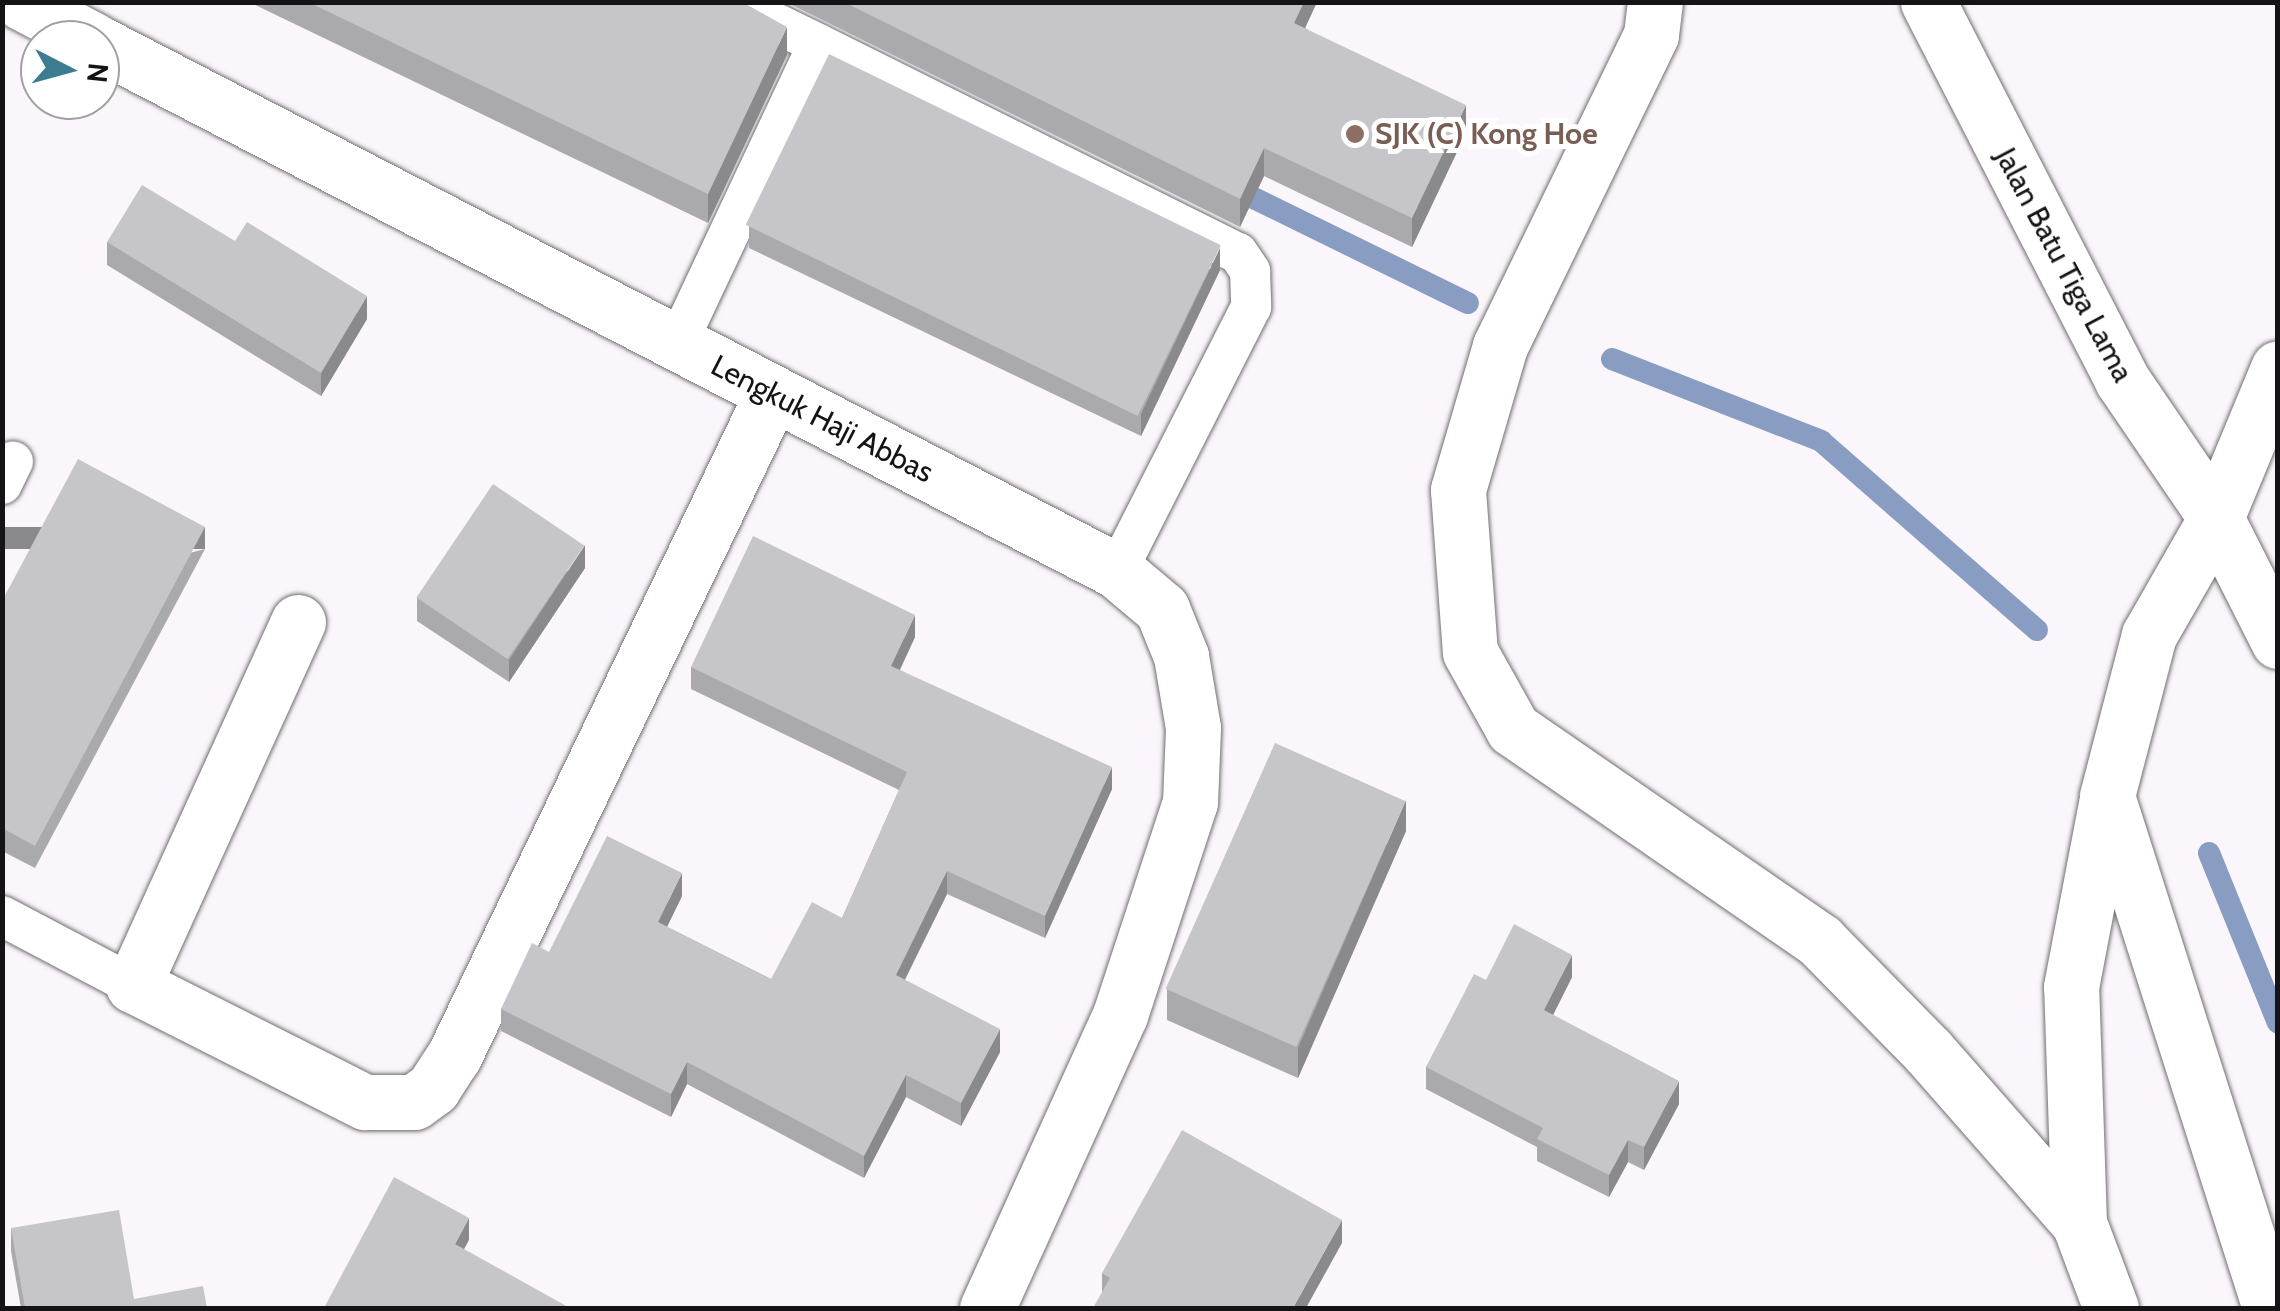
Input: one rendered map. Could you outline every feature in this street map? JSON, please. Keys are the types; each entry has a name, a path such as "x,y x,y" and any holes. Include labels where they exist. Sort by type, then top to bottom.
{"main road":[{"path":"21,2 55,20"},
{"path":"1655,2 1651,35 1500,346 1458,490 1470,652 1513,729 1820,940 1928,1050 2079,1223"},
{"name":"Jalan Batu Tiga Lama","path":"1928,2 2122,380 2216,518 2278,641"},
{"name":"Lengkuk Haji Abbas","path":"120,54 1117,571 1162,609 1181,656 1193,728 1190,802 1120,1015 987,1308"},
{"path":"2110,1308 2079,1223 2072,988 2107,796 2149,635 2216,518 2278,368"},
{"path":"298,622 133,984 365,1102 414,1102 433,1088 772,394"},
{"path":"2107,796 2270,1308"}],"lane":[{"path":"732,2 1238,252 1250,271 1252,307 1117,571"},
{"path":"677,344 818,44"},
{"path":"2,916 133,984"}],"building":[{"path":"308,2 742,2 787,27 708,194"},
{"name":"SJK (C) Kong Hoe","path":"844,2 1304,2 1294,23 1466,105 1412,218 1264,148 1240,199"},
{"path":"829,54 1221,245 1138,416 746,225"},
{"path":"142,185 235,241 247,222 367,296 321,373 107,242"},
{"path":"78,459 205,527 35,846 2,828 2,601"},
{"path":"493,484 584,546 508,659 416,598"},
{"path":"753,536 915,615 891,666 1112,767 1045,916 947,871 896,975 1000,1029 961,1103 906,1075 864,1156 687,1062 671,1094 501,1009 532,943 549,952 607,836 682,873 658,922 771,979 812,902 842,918 907,772 691,667"},
{"path":"1275,743 1406,801 1296,1047 1166,989"},
{"path":"1514,924 1572,955 1544,1010 1679,1081 1644,1147 1628,1140 1609,1175 1537,1139 1543,1128 1426,1067 1474,974 1486,980"},
{"path":"1182,1130 1342,1220 1293,1308 1093,1308 1110,1278 1102,1273"},
{"path":"394,1177 469,1218 455,1244 570,1308 324,1308"},
{"path":"119,1210 134,1299 203,1286 207,1308 25,1308 11,1228"}],"waterway":[{"path":"1229,186 1468,303"},
{"path":"1612,359 1821,441 2037,630"},
{"path":"2209,853 2278,1023"}],"place":[{"name":"SJK (C) Kong Hoe","path":"1355,134"}]}
